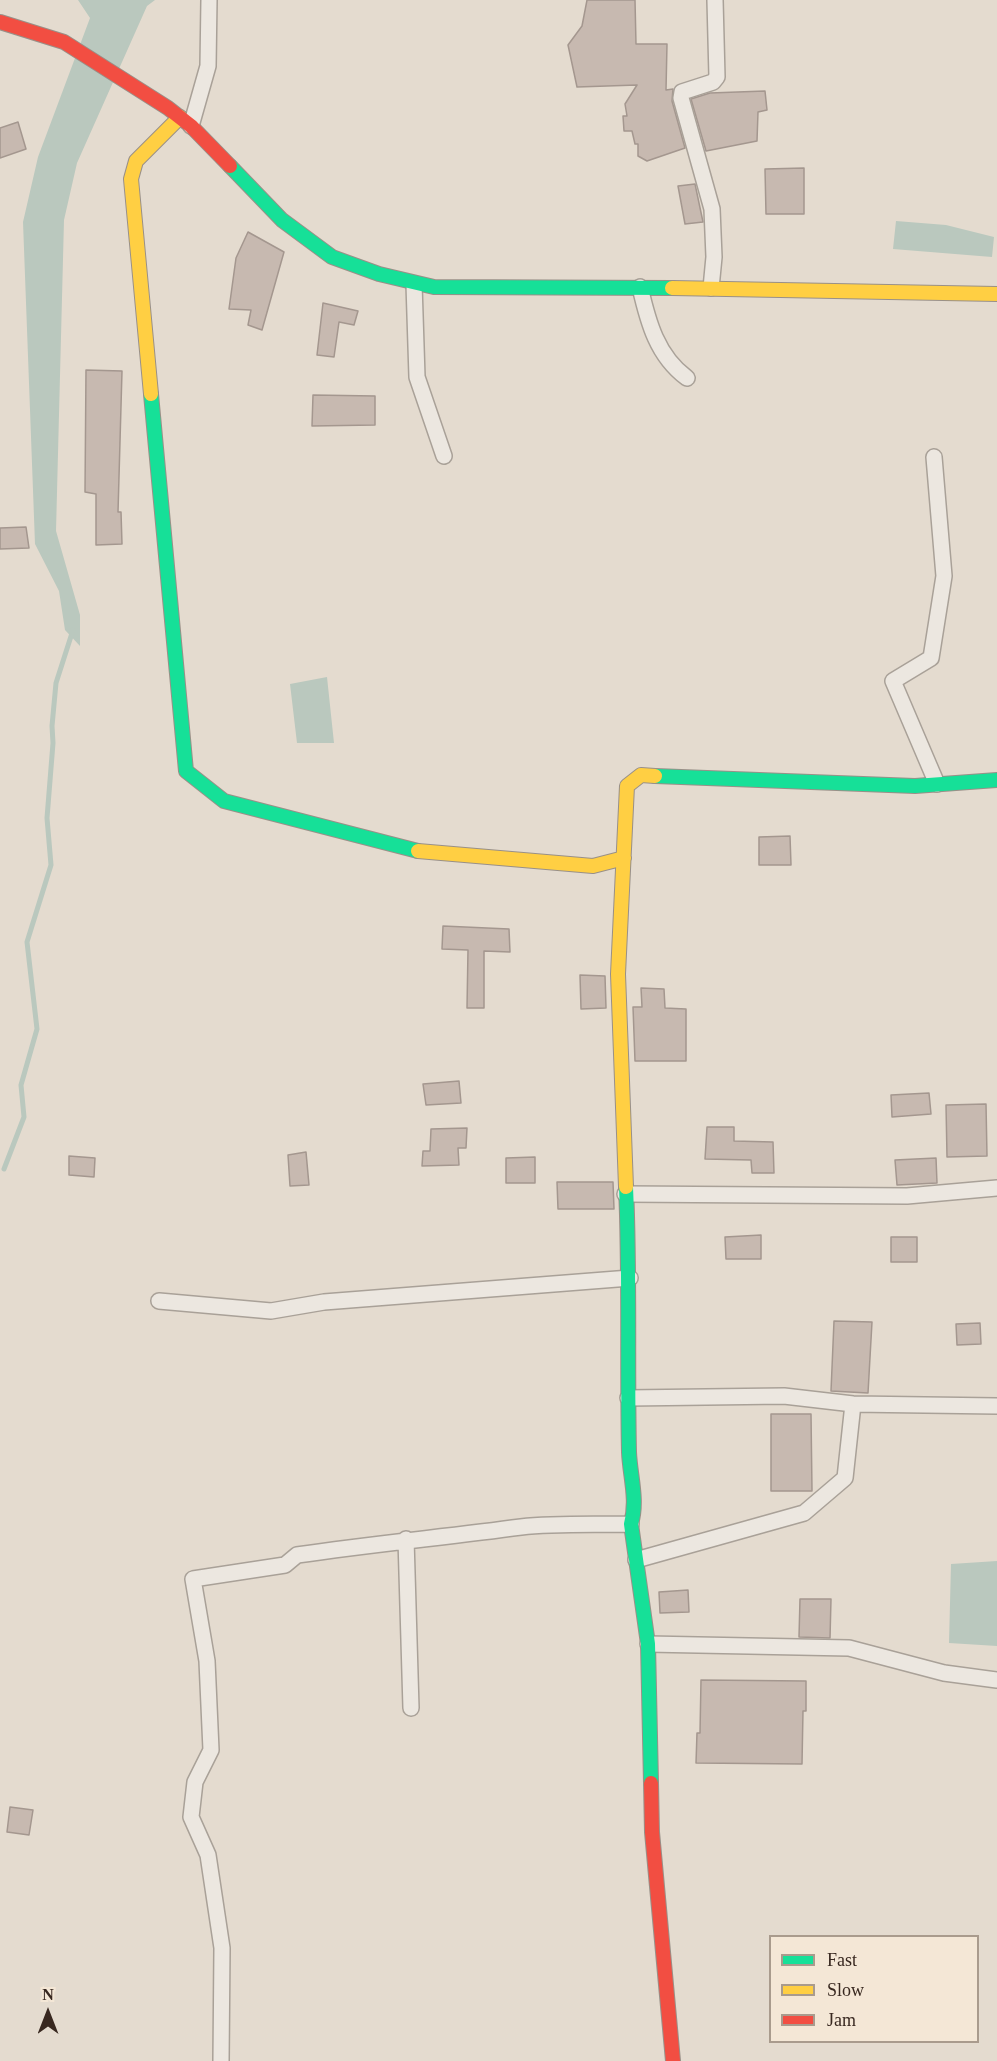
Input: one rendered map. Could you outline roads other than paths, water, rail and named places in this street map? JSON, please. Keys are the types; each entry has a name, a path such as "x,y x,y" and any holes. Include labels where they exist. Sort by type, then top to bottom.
{"street":[{"path":"209,0 208,66 185,122 136,162 131,178 186,771 224,801 409,850 593,866 624,858"},
{"path":"711,288 714,257 712,209 681,98 682,92 713,82 717,77 716,0"},
{"path":"0,22 64,42 168,108 185,122 282,220 332,257 414,284 434,287 639,287 997,294"},
{"path":"414,284 417,377 444,456"},
{"path":"639,287 647,319 661,350 671,367 687,378"},
{"path":"934,458 944,576 931,658 893,681 937,784"},
{"path":"673,2061 652,1832 648,1644 631,1524 635,1510 629,1454 630,1278 618,974 627,786 641,775 915,786 997,780"},
{"path":"625,1194 907,1196 997,1188"},
{"path":"159,1302 271,1311 324,1302 630,1278"},
{"path":"628,1398 784,1396 854,1404 997,1406"},
{"path":"636,1560 804,1514 845,1478 854,1404"},
{"path":"221,2061 222,1948 208,1855 191,1817 195,1782 211,1750 207,1661 193,1579 285,1565 297,1555 406,1539 496,1532 522,1527 631,1524"},
{"path":"406,1539 411,1708"},
{"path":"648,1644 849,1648 944,1673 997,1680"}],"waterway":[{"path":"4,1169 24,1117 21,1085 37,1029 27,942 51,865 47,818 56,683 73,630"}]}
